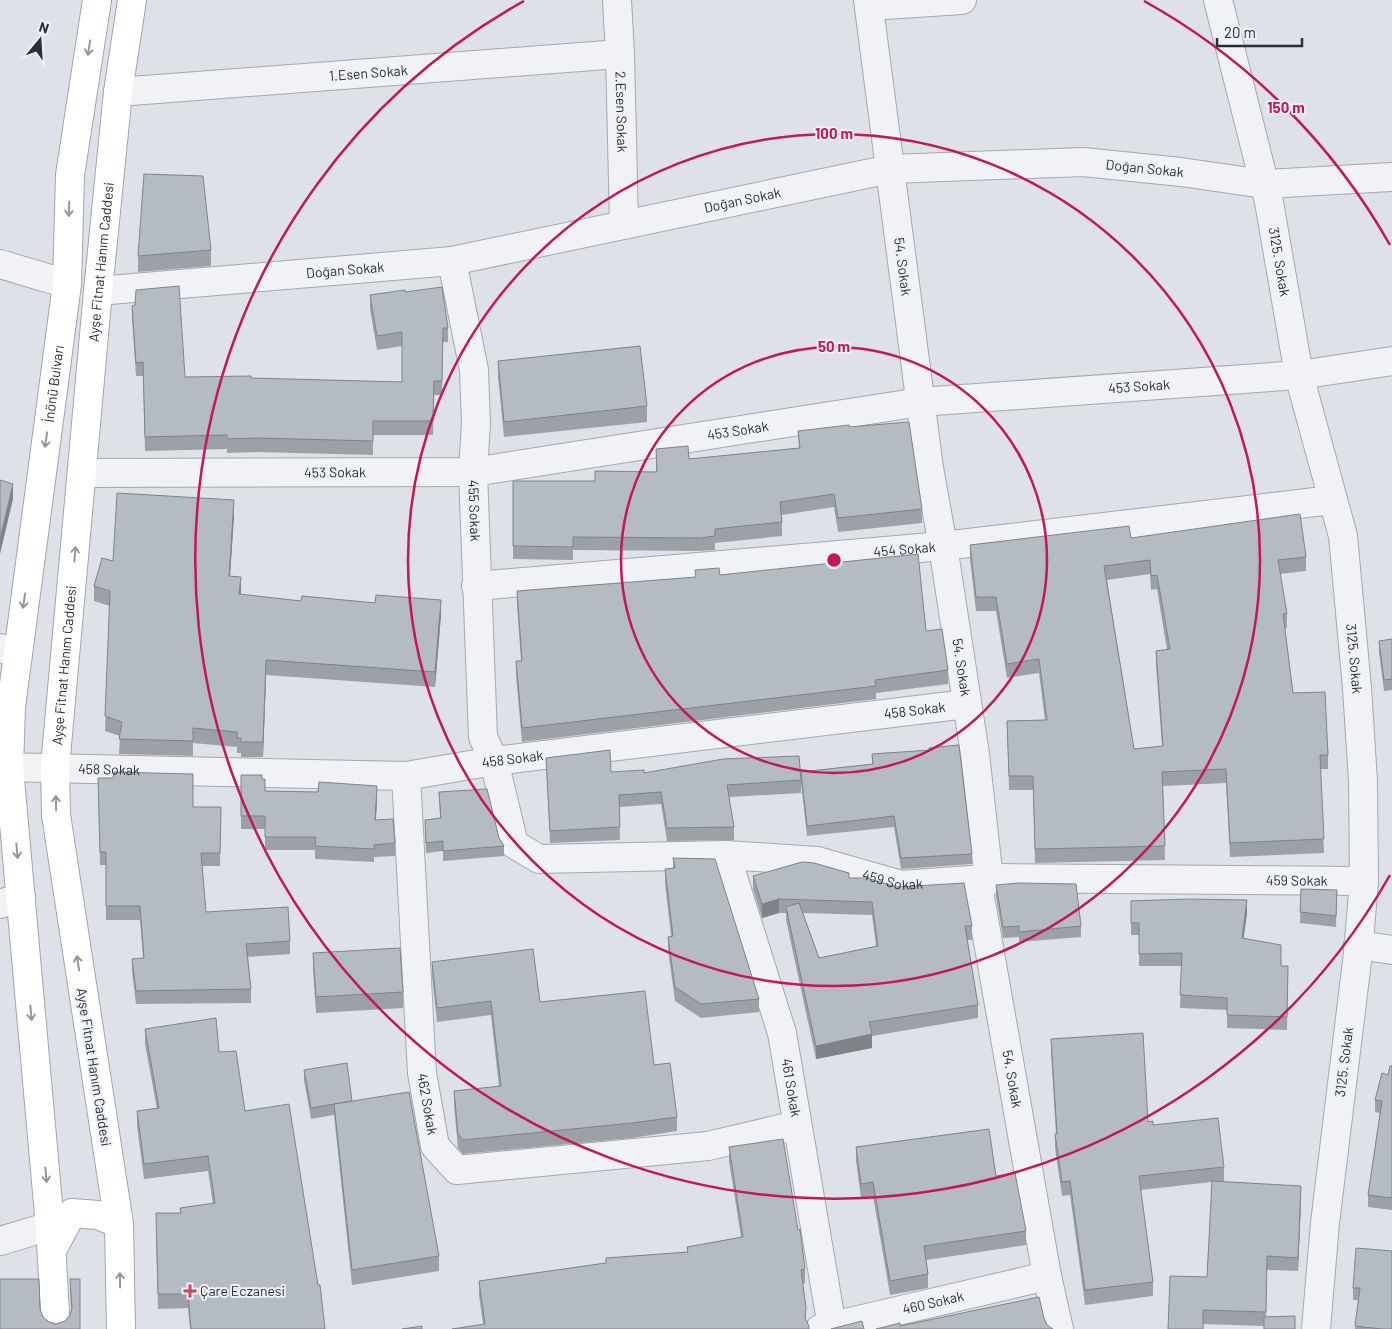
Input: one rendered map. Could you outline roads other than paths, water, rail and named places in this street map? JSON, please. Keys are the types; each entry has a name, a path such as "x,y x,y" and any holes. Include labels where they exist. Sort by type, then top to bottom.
{"main road":[{"name":"İnönü Bulvarı","path":"4,767 11,707 9,650 67,284 70,175 97,0"},
{"name":"Ayşe Fitnat Hanım Caddesi","path":"121,1329 119,1224 56,815 55,767 98,291 118,92 132,0"},
{"path":"4,767 10,901 51,1238 56,1329"},
{"path":"51,1238 72,1213 98,1215 119,1224"}],"street":[{"name":"2.Esen Sokak","path":"616,0 620,54 624,225"},
{"path":"868,3 962,0"},
{"name":"3125. Sokak","path":"1218,0 1271,212 1299,375 1343,536 1352,629 1363,781 1364,881 1325,1223 1316,1329"},
{"name":"54. Sokak","path":"868,3 929,468 944,546 975,754 989,879 979,891 1047,1276 1059,1329"},
{"name":"1.Esen Sokak","path":"118,92 620,54"},
{"name":"Doğan Sokak","path":"98,291 452,261 890,169 1083,162 1181,172 1264,184 1392,177"},
{"name":"455 Sokak","path":"452,261 474,370 476,423 473,472 483,737 494,761"},
{"path":"0,264 67,284"},
{"name":"453 Sokak","path":"83,473 473,472 920,402 1299,375 1392,361"},
{"name":"454 Sokak","path":"476,586 944,546 1332,500"},
{"name":"458 Sokak","path":"4,767 406,776 494,761 967,704"},
{"name":"459 Sokak","path":"494,761 514,844 539,859 726,854 816,861 901,885 989,879 1364,881"},
{"name":"462 Sokak","path":"406,776 422,1074 435,1146 457,1170 708,1146 797,1125"},
{"name":"461 Sokak","path":"726,854 782,1033 826,1328"},
{"path":"1358,945 1392,950"},
{"path":"0,1241 51,1238"},
{"name":"460 Sokak","path":"826,1328 1047,1276"}],"place":[{"name":"Çare Eczanesi","path":"190,1291"}]}
